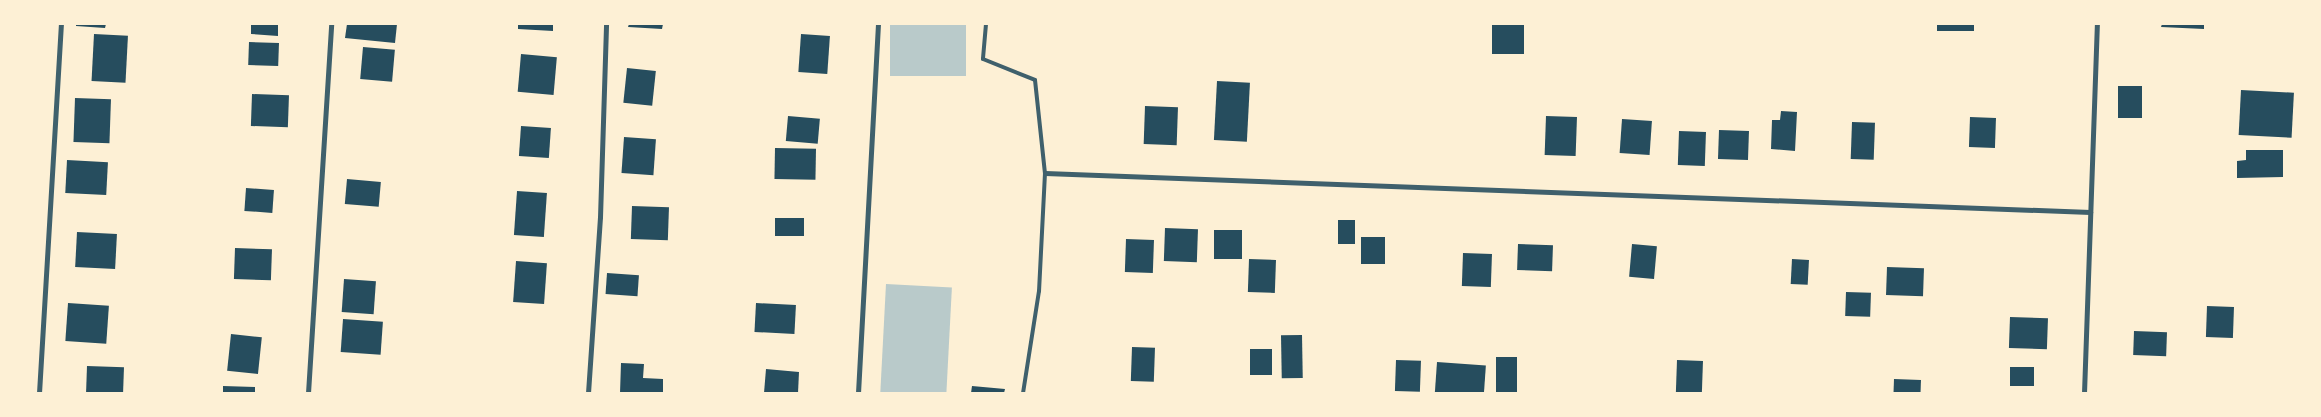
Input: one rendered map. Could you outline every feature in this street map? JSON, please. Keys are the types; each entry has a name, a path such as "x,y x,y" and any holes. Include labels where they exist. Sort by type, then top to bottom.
{"street":[{"path":"39,393 61,24"},
{"path":"308,393 331,24"},
{"path":"588,393 600,217 606,24"},
{"path":"858,393 878,24"},
{"path":"2084,393 2097,24"},
{"path":"1045,173 2090,212"}],"lane":[{"path":"986,24 983,60 1035,80 1045,173 1039,291 1023,393"}],"shaded area":[{"path":"890,24 966,24 966,76 890,76"},
{"path":"886,284 952,287 946,393 880,393"}],"building":[{"path":"76,24 106,24 105,28 76,26"},
{"path":"251,24 278,24 278,36 251,34"},
{"path":"347,24 397,24 395,43 345,38"},
{"path":"518,24 553,24 553,31 518,29"},
{"path":"629,24 663,24 662,29 628,27"},
{"path":"1492,24 1524,24 1524,54 1492,54"},
{"path":"1937,24 1974,24 1974,31 1937,31"},
{"path":"2162,24 2204,24 2204,29 2161,27"},
{"path":"94,34 128,36 125,83 92,81"},
{"path":"801,34 830,36 827,74 798,72"},
{"path":"249,42 279,43 278,66 248,65"},
{"path":"363,47 395,50 392,82 360,79"},
{"path":"521,54 557,57 554,95 518,92"},
{"path":"627,68 656,71 652,106 623,103"},
{"path":"1217,81 1250,83 1247,142 1214,140"},
{"path":"2118,86 2142,86 2142,118 2118,118"},
{"path":"2241,90 2294,93 2292,138 2239,135"},
{"path":"252,94 289,95 288,127 251,126"},
{"path":"75,98 111,99 109,143 73,142"},
{"path":"1145,106 1178,107 1177,145 1144,144"},
{"path":"1781,111 1797,112 1795,151 1771,149 1772,120 1780,120"},
{"path":"788,116 820,119 818,144 786,141"},
{"path":"1546,116 1577,117 1576,156 1545,155"},
{"path":"1970,117 1996,118 1995,148 1969,147"},
{"path":"1622,119 1652,121 1650,155 1620,153"},
{"path":"1852,122 1875,123 1874,160 1851,159"},
{"path":"521,126 551,128 549,158 519,156"},
{"path":"1719,130 1749,131 1748,160 1718,159"},
{"path":"1679,131 1706,132 1705,166 1678,165"},
{"path":"624,137 656,139 653,175 621,173"},
{"path":"775,148 816,149 815,180 774,179"},
{"path":"2246,150 2283,150 2283,177 2237,178 2237,161 2246,160"},
{"path":"67,160 108,162 106,195 65,193"},
{"path":"347,179 381,182 379,207 345,204"},
{"path":"246,188 274,190 272,213 244,211"},
{"path":"517,191 547,193 544,237 514,235"},
{"path":"632,206 669,207 668,240 631,239"},
{"path":"775,218 804,218 804,236 775,236"},
{"path":"1338,220 1355,220 1355,244 1338,244"},
{"path":"1165,228 1198,229 1197,262 1164,261"},
{"path":"1214,230 1242,230 1242,259 1214,259"},
{"path":"77,232 117,234 115,269 75,267"},
{"path":"1361,237 1385,237 1385,264 1361,264"},
{"path":"1126,239 1154,240 1153,273 1125,272"},
{"path":"1518,244 1553,245 1552,271 1517,270"},
{"path":"1632,244 1657,246 1654,279 1629,277"},
{"path":"235,248 272,249 271,280 234,279"},
{"path":"1463,253 1492,254 1491,287 1462,286"},
{"path":"1249,259 1276,260 1275,293 1248,292"},
{"path":"1792,259 1809,260 1808,285 1791,284"},
{"path":"516,261 547,263 544,304 513,302"},
{"path":"1887,267 1924,268 1923,296 1886,295"},
{"path":"607,273 639,275 637,296 606,294"},
{"path":"344,279 376,281 374,314 342,312"},
{"path":"1846,292 1871,293 1870,317 1845,316"},
{"path":"68,303 109,306 106,344 65,341"},
{"path":"756,303 796,305 794,334 754,332"},
{"path":"2207,306 2234,307 2233,338 2206,337"},
{"path":"2010,317 2048,318 2047,349 2009,348"},
{"path":"343,319 383,322 381,355 341,352"},
{"path":"2134,331 2167,332 2166,356 2133,355"},
{"path":"231,334 262,337 258,374 227,371"},
{"path":"1281,335 1302,335 1303,378 1282,378"},
{"path":"1132,347 1155,348 1154,382 1131,381"},
{"path":"1250,349 1272,349 1272,375 1250,375"},
{"path":"1496,357 1517,357 1517,393 1496,393"},
{"path":"1396,360 1421,361 1420,392 1395,391"},
{"path":"1677,360 1703,361 1702,393 1676,393"},
{"path":"1437,362 1486,365 1484,393 1435,393"},
{"path":"621,363 644,364 643,378 663,379 663,393 620,393"},
{"path":"87,366 124,367 123,393 86,393"},
{"path":"2010,367 2034,367 2034,386 2010,386"},
{"path":"766,369 799,372 798,393 764,393"},
{"path":"1894,379 1921,380 1921,393 1894,393"},
{"path":"223,386 255,387 255,393 223,393"},
{"path":"972,386 1005,389 1004,393 971,393"}]}
